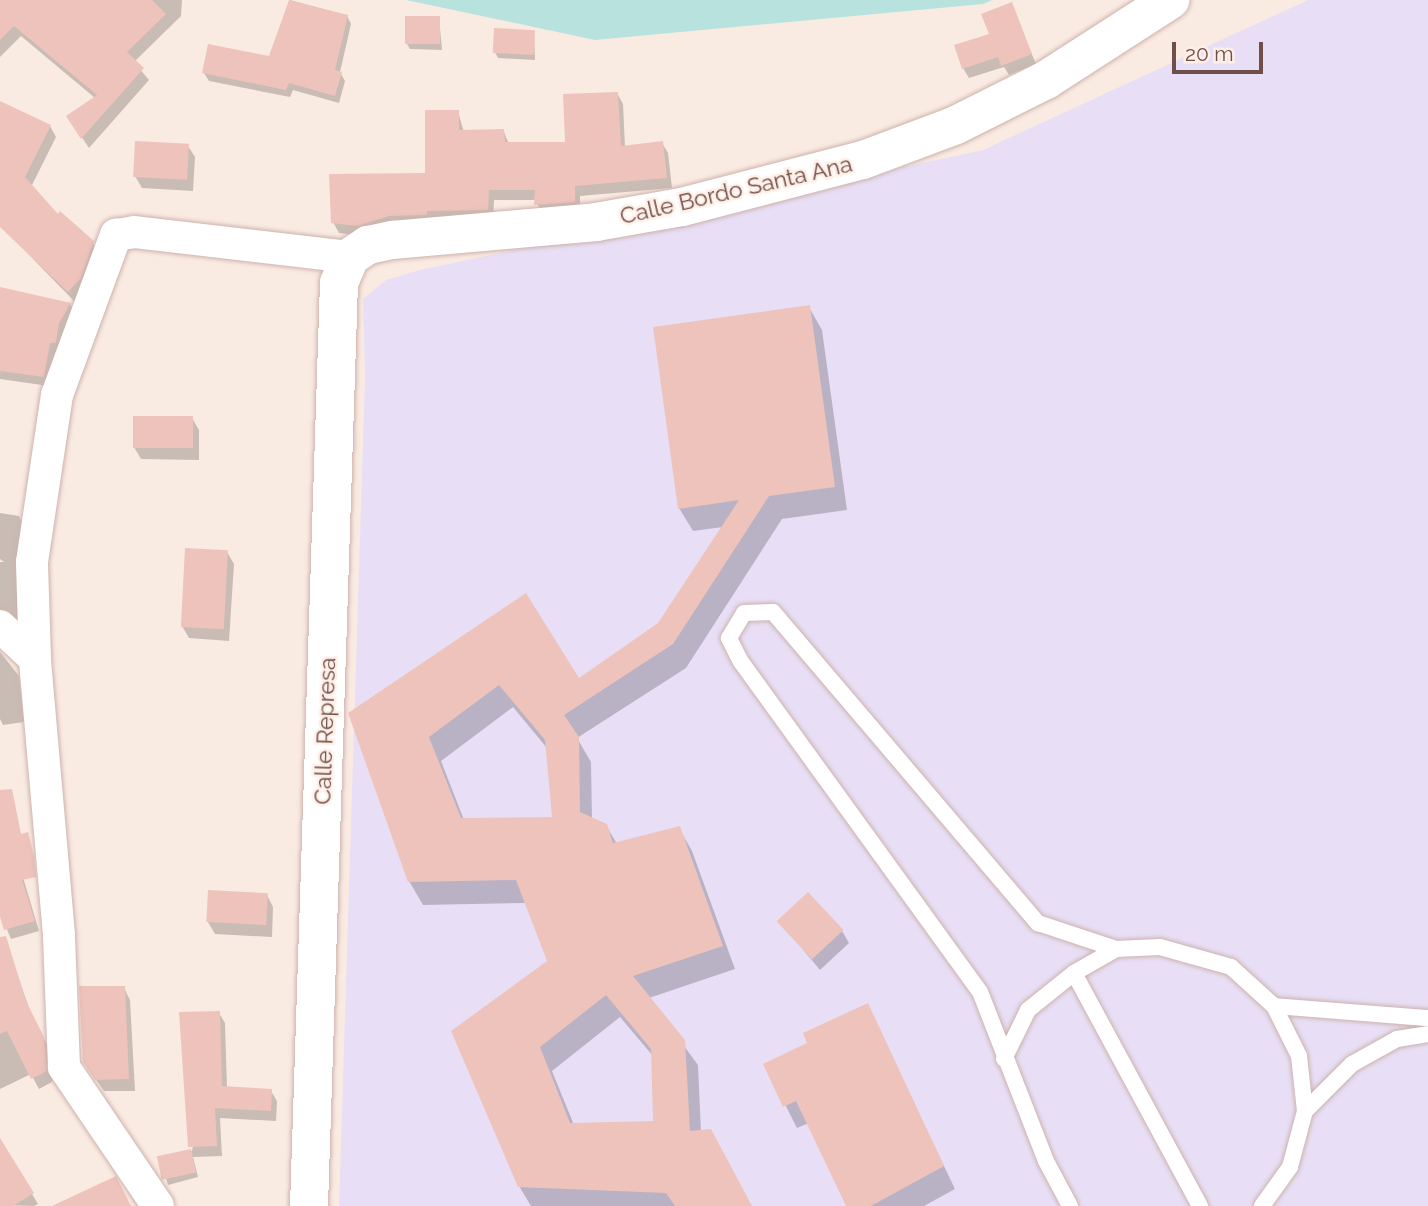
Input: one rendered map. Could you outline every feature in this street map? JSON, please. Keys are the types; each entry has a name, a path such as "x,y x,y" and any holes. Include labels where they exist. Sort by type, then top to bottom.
{"street":[{"name":"Calle Bordo Santa Ana","path":"350,257 368,245 392,240 596,222 682,207 863,160 956,125 1046,80 1170,0"},
{"path":"158,1206 64,1067 60,935 35,659 32,562 57,395 116,235 134,232 350,257"},
{"name":"Calle Represa","path":"309,1206 339,283 350,257"},
{"path":"0,626 35,659"}],"lane":[{"path":"1070,1206 1046,1161 980,992 741,662 729,638 744,613 773,612 1038,923 1116,948 1160,947 1231,967 1274,1006 1299,1056 1305,1111 1290,1167 1262,1206"},
{"path":"1004,1059 1028,1010 1074,973 1116,948"},
{"path":"1074,973 1200,1206"},
{"path":"1274,1006 1428,1018"},
{"path":"1305,1111 1352,1064 1396,1040 1428,1034"}],"shaded area":[{"path":"1308,0 1428,0 1428,1206 339,1206 365,377 363,299 386,280 420,270 983,150"}],"water":[{"path":"406,0 992,0 983,4 595,40"}],"building":[{"path":"0,0 152,0 166,14 127,52 144,68 81,139 66,116 97,95 14,26 0,40"},
{"path":"289,0 348,15 335,70 342,72 335,96 289,83 286,90 202,73 208,44 269,56"},
{"path":"1012,2 1032,54 1001,66 998,57 962,69 954,45 989,34 981,14"},
{"path":"405,16 440,16 440,44 405,44"},
{"path":"494,28 535,30 534,55 493,53"},
{"path":"618,92 621,146 663,141 667,178 575,186 575,202 534,205 535,190 489,190 488,210 427,211 427,215 389,216 358,226 331,223 329,174 425,173 425,110 459,110 459,130 504,129 505,142 565,142 563,94"},
{"path":"0,101 51,125 25,177 58,214 60,211 94,241 81,278 68,292 0,227"},
{"path":"135,141 189,144 187,180 133,177"},
{"path":"0,287 71,303 59,323 56,343 50,343 44,377 0,371"},
{"path":"810,305 835,487 769,496 673,644 564,715 579,737 580,812 607,824 613,843 680,826 723,946 633,976 685,1040 690,1131 711,1129 752,1206 675,1206 666,1193 518,1187 451,1031 547,961 516,880 408,882 348,713 526,593 579,678 658,623 739,500 678,509 653,327","holes":["499,685 545,740 552,817 461,818 429,737","606,995 651,1049 653,1121 570,1123 540,1047"]},
{"path":"133,416 193,416 193,448 133,448"},
{"path":"185,548 228,550 224,629 181,627"},
{"path":"12,789 21,834 28,832 34,856 36,877 22,880 35,921 4,930 0,917 0,790"},
{"path":"208,890 268,893 266,925 206,922"},
{"path":"808,892 843,930 812,959 777,921"},
{"path":"6,936 26,1001 44,1037 47,1071 31,1079 7,1031 0,1034 0,937"},
{"path":"79,986 125,986 129,1079 95,1080 83,1062"},
{"path":"868,1003 944,1166 871,1206 846,1206 796,1101 783,1107 763,1064 807,1043 803,1033"},
{"path":"220,1011 222,1086 272,1089 271,1111 215,1108 217,1146 188,1147 179,1012"},
{"path":"0,1138 34,1193 13,1206 0,1206"},
{"path":"191,1149 196,1172 162,1180 157,1156"},
{"path":"116,1176 131,1206 52,1206"}]}
